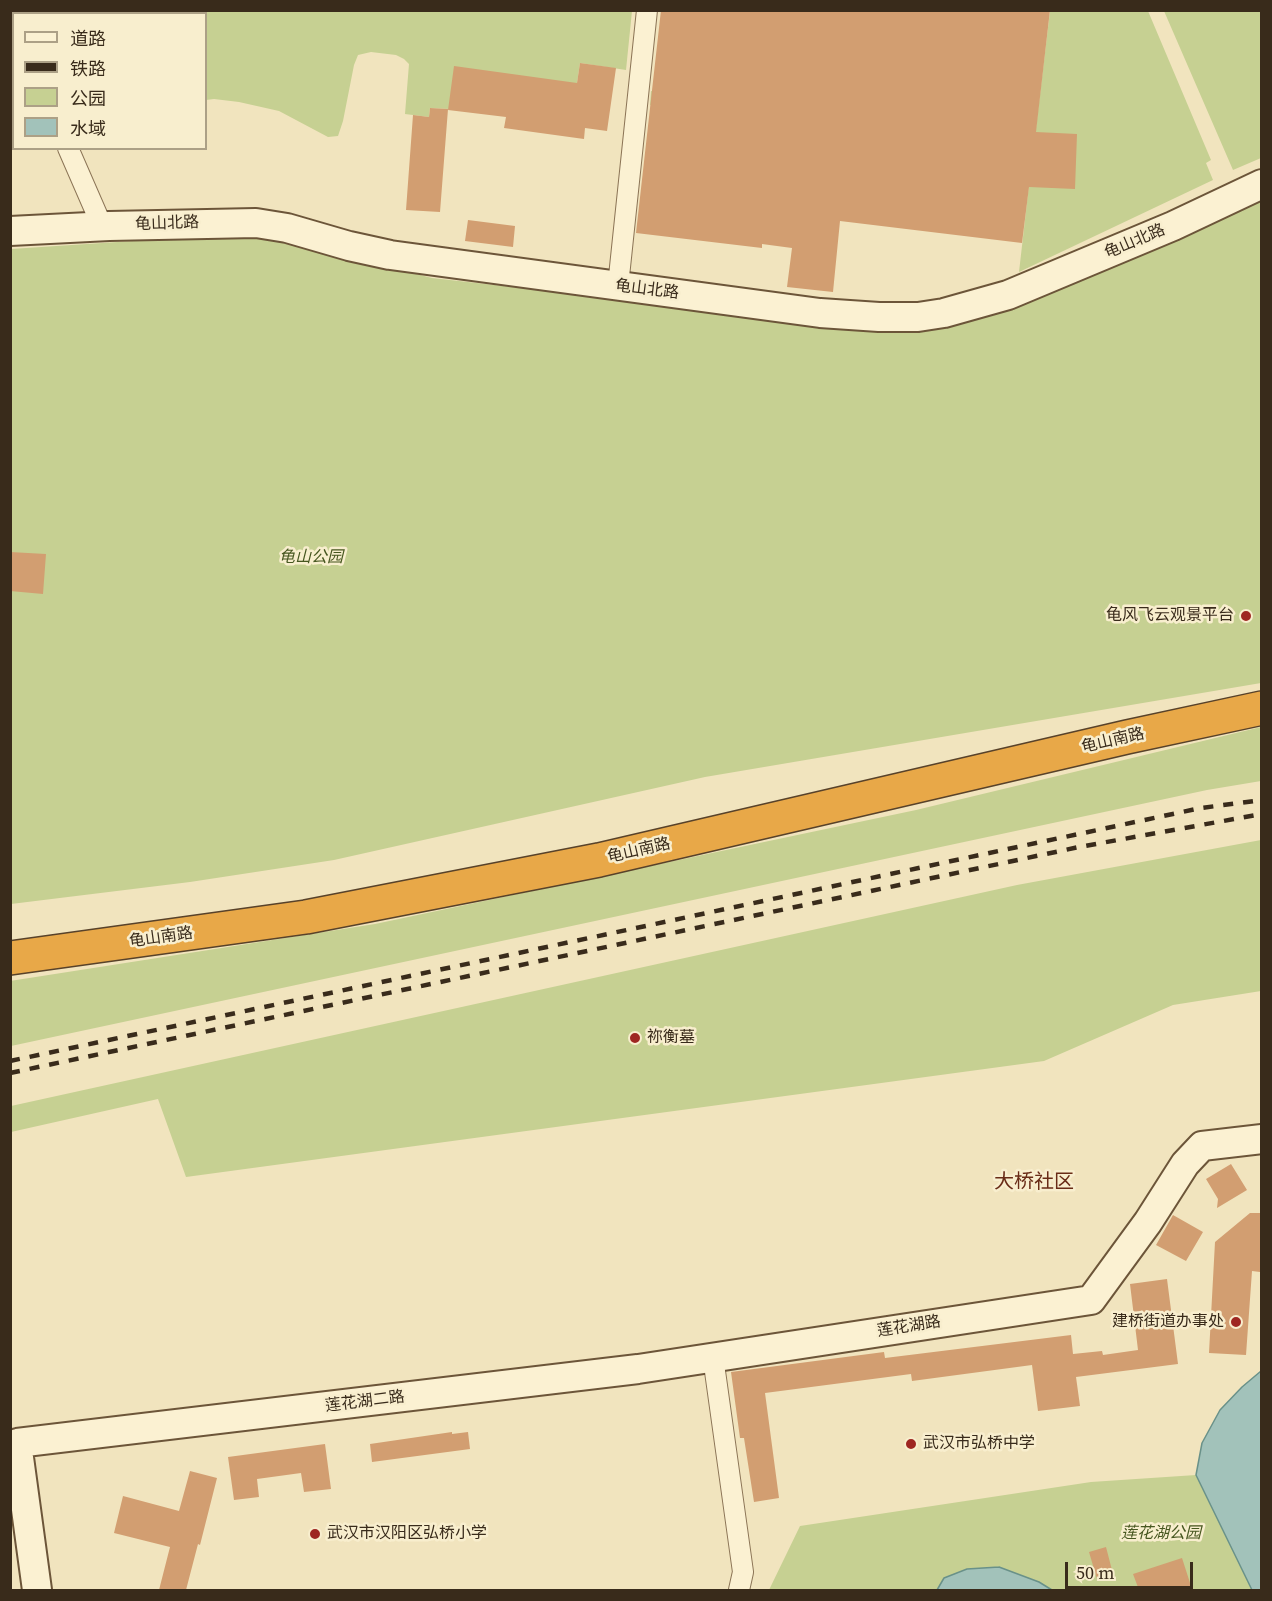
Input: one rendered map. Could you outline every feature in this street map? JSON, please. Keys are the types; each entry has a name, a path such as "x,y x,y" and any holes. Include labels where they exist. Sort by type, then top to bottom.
{"highway":[{"name":"龟山南路","path":"10,938 273,902 419,875 1262,698"},
{"name":"龟山南路","path":"10,958 306,917 599,860 1127,737 1262,708"}],"street":[{"path":"618,286 647,10"},
{"path":"69,150 102,226"},
{"name":"龟山北路","path":"10,231 102,226 256,223 287,228 390,255 820,313 918,317 935,315 1008,295 1173,226 1262,184"},
{"name":"莲花湖路","path":"713,1357 1091,1300 1148,1222 1185,1164 1202,1146 1262,1139"},
{"path":"713,1357 743,1572 739,1590"},
{"name":"莲花湖二路","path":"37,1590 17,1443 638,1369 713,1357"}],"green space":[{"path":"46,10 632,11 626,70 580,63 577,83 449,109 430,108 429,117 405,114 409,64 404,59 396,55 371,52 358,55 338,136 328,137 279,111 239,102 207,100 207,12 46,12"},
{"path":"1050,11 1148,11 1211,160 1206,163 1213,180 1019,272 1033,150 650,105 651,91 1035,136"},
{"path":"1164,11 1261,11 1261,158 1233,170"},
{"name":"龟山公园","path":"1261,197 1261,683 705,777 334,860 190,882 11,904 11,249 163,239 266,238 301,244 432,278 870,327"},
{"path":"1261,727 1261,781 1207,790 11,1046 10,981 375,924 916,810"},
{"path":"1261,840 1261,991 1173,1005 1044,1061 186,1177 158,1099 11,1132 11,1106 1017,885"},
{"name":"莲花湖公园","path":"1196,1475 1252,1590 1052,1590 1039,1582 967,1569 944,1578 937,1590 769,1590 800,1526 1091,1482"}],"water":[{"path":"1261,1371 1262,1590 1252,1590 1196,1475 1202,1443 1220,1410"},
{"path":"999,1567 1039,1582 1052,1590 937,1590 944,1578 967,1569"}],"building":[{"path":"661,10 1050,10 1036,132 1077,134 1075,189 1029,187 1022,243 840,221 833,292 787,287 792,248 762,244 762,248 636,233"},
{"path":"580,63 616,68 607,131 585,128 584,139 504,128 506,117 448,110 454,66 577,83"},
{"path":"430,108 448,109 440,212 406,210 413,115 429,117"},
{"path":"468,220 515,226 513,247 465,241"},
{"path":"10,552 46,554 43,594 10,591"},
{"path":"1231,1164 1247,1190 1217,1208 1218,1199 1206,1179"},
{"path":"1250,1213 1262,1213 1262,1239 1260,1272 1252,1271 1246,1355 1209,1353 1215,1242"},
{"path":"1173,1215 1203,1232 1186,1261 1156,1245"},
{"path":"1167,1279 1178,1364 1076,1377 1080,1406 1038,1411 1032,1365 912,1381 911,1374 765,1393 779,1498 754,1502 744,1438 740,1438 731,1372 884,1352 885,1358 1071,1335 1073,1354 1102,1351 1103,1355 1138,1350 1130,1284"},
{"path":"452,1432 452,1434 468,1432 470,1449 372,1462 370,1444"},
{"path":"325,1444 331,1489 304,1492 301,1473 257,1479 259,1497 234,1500 228,1457"},
{"path":"190,1471 217,1478 200,1545 198,1544 186,1590 159,1590 170,1547 114,1533 123,1496 179,1511"},
{"path":"1106,1547 1113,1574 1097,1579 1089,1552"},
{"path":"1182,1558 1191,1586 1176,1590 1139,1590 1133,1574"}],"railway":[{"path":"10,1061 1201,808 1262,800"},
{"path":"10,1073 1079,847 1262,814"}],"place":[{"name":"龟风飞云观景平台","path":"1246,616"},
{"name":"祢衡墓","path":"635,1038"},
{"name":"建桥街道办事处","path":"1236,1322"},
{"name":"武汉市弘桥中学","path":"911,1444"},
{"name":"武汉市汉阳区弘桥小学","path":"315,1534"}],"district":[{"name":"大桥社区","path":"1034,1183"}]}
